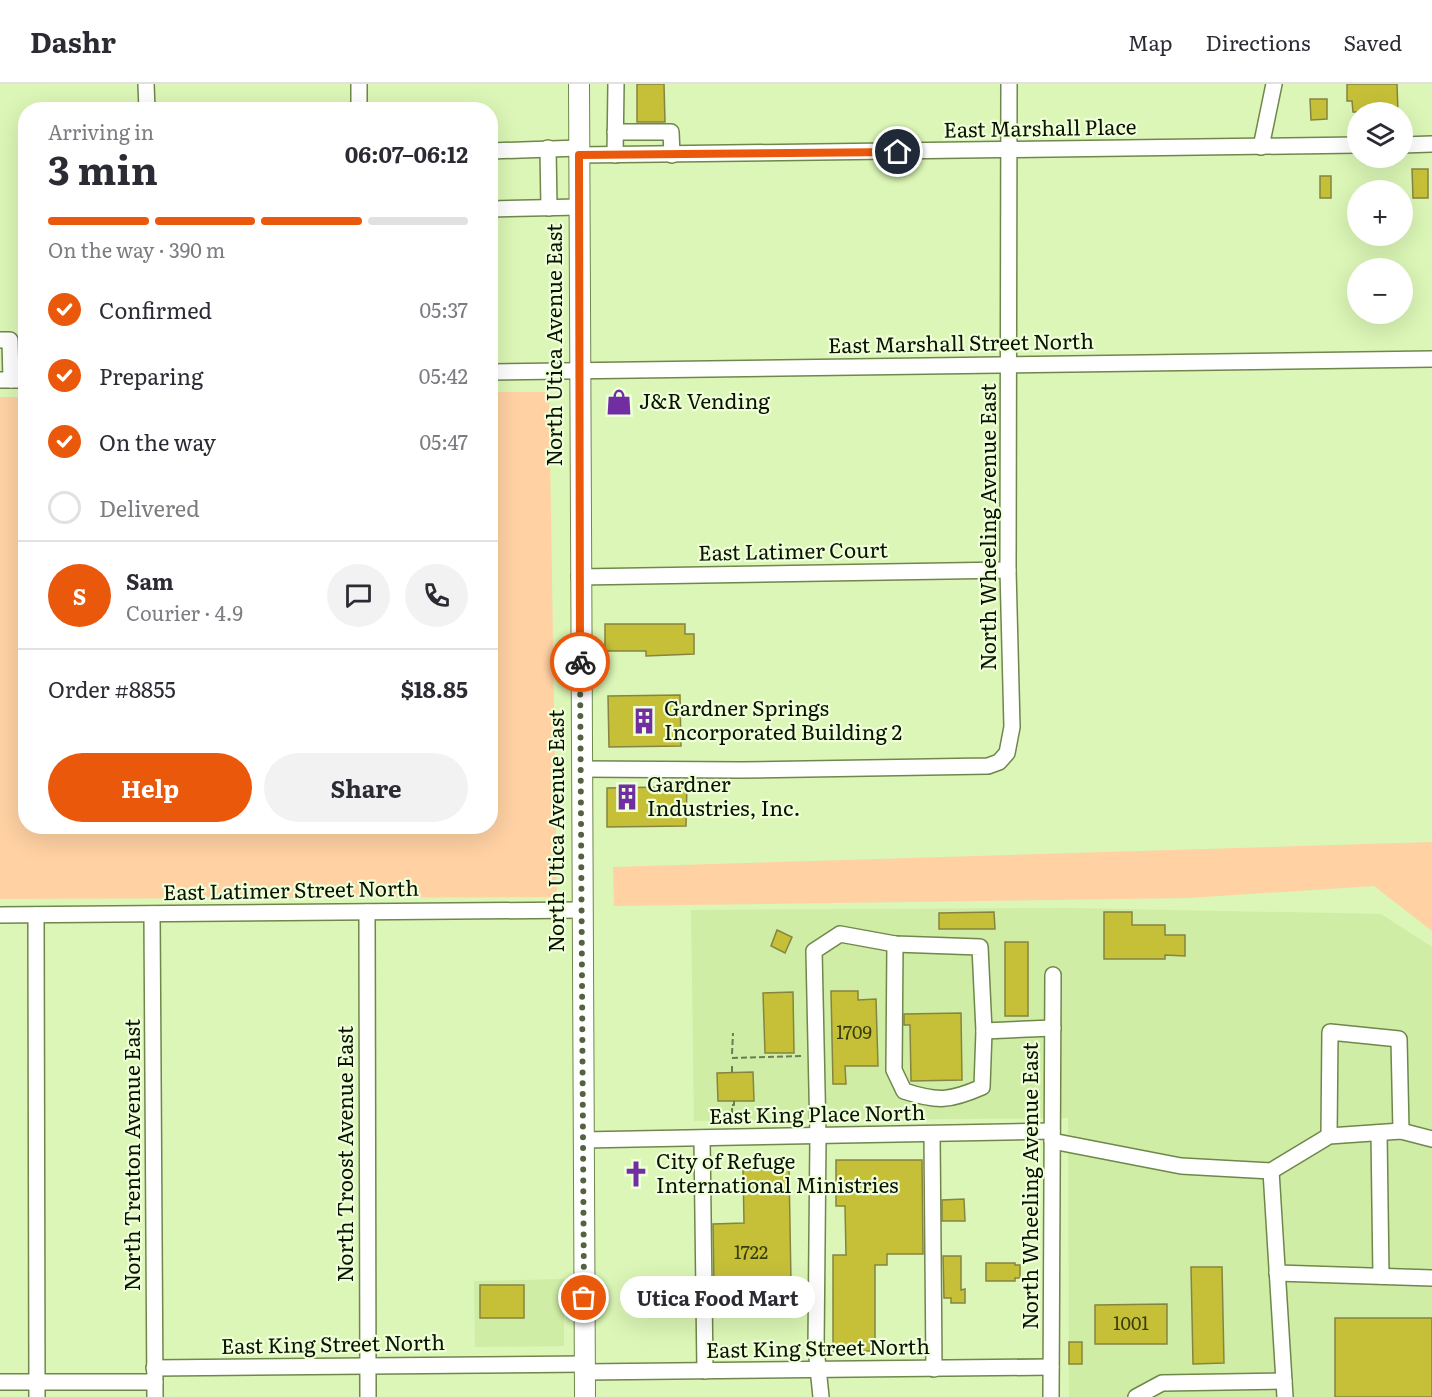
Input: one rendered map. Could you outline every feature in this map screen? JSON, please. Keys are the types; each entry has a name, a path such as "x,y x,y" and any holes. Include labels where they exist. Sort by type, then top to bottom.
{"main road":[{"name":"North Utica Avenue East","path":"579,84 579,577 585,1397"}],"street":[{"path":"146,84 147,102"},
{"path":"359,84 359,102"},
{"path":"615,155 616,84"},
{"name":"North Wheeling Avenue East","path":"581,769 741,770 988,766 999,762 1007,753 1012,727 1008,570 1007,150 1009,84"},
{"path":"1261,147 1274,84"},
{"path":"615,132 671,132 672,154"},
{"path":"1413,145 1432,144"},
{"name":"East Marshall Place","path":"498,150 548,148 615,155 1347,145"},
{"path":"548,148 549,208"},
{"path":"498,209 579,207"},
{"path":"0,340 10,340 12,380"},
{"name":"East Marshall Street North","path":"498,372 1432,359"},
{"name":"East Latimer Court","path":"579,577 1008,570"},
{"name":"East Latimer Street North","path":"0,915 582,910"},
{"name":"North Troost Avenue East","path":"367,912 368,1397"},
{"name":"North Trenton Avenue East","path":"152,914 155,1382"},
{"path":"36,915 37,1390"},
{"path":"821,1397 816,1348 818,1136 814,951 840,933 895,944 980,947 984,1031 982,1087 957,1098 925,1098 904,1091 894,1070 895,944"},
{"name":"North Wheeling Avenue East","path":"1051,1397 1053,975"},
{"path":"984,1031 1053,1028"},
{"path":"1329,1136 1330,1032 1399,1039 1401,1131"},
{"path":"1285,1397 1271,1171 1329,1136 1401,1131 1432,1139"},
{"path":"1379,1132 1382,1276"},
{"path":"932,1134 934,1369"},
{"name":"East King Place North","path":"583,1140 932,1134 1052,1136 1181,1166 1271,1171"},
{"path":"702,1138 705,1371"},
{"path":"1277,1273 1432,1278"},
{"name":"East King Street North","path":"0,1382 37,1390 369,1365 705,1371 1051,1366"},
{"path":"1136,1397 1162,1383 1284,1381"}],"path":[{"path":"733,1033 732,1056 815,1056"},
{"path":"732,1066 732,1072"},
{"path":"732,1126 734,1101"}],"shaded area":[{"path":"498,392 549,392 557,894 551,897 0,899 0,397 18,397 18,834 498,834"},
{"path":"1432,842 1432,931 1374,886 1189,898 614,906 613,867"},
{"path":"1068,908 1381,914 1432,947 1432,1397 1069,1397 1068,1118 694,1121 691,910"},
{"path":"564,1279 564,1346 475,1347 474,1281"}],"building":[{"path":"637,84 664,84 665,122 637,122"},
{"path":"1347,84 1397,84 1398,102 1347,101"},
{"path":"1310,99 1327,99 1327,119 1311,120"},
{"path":"1412,169 1428,169 1428,198 1413,198"},
{"path":"1320,176 1331,176 1331,198 1320,198"},
{"path":"605,624 685,624 685,634 694,634 694,654 646,656 646,651 605,651"},
{"name":"Gardner Springs Incorporated Building 2","path":"680,695 681,746 609,747 608,696"},
{"name":"Gardner Industries, Inc.","path":"663,782 687,782 686,826 607,827 607,788 663,787"},
{"path":"994,912 995,929 939,929 939,913"},
{"path":"1104,912 1132,912 1132,925 1165,925 1165,935 1185,935 1185,956 1165,955 1165,959 1104,959"},
{"path":"777,930 792,937 785,953 771,946"},
{"path":"1005,942 1028,942 1028,1016 1005,1016"},
{"path":"831,991 858,991 858,1000 876,999 878,1066 845,1066 846,1084 833,1084"},
{"path":"793,992 794,1053 765,1053 763,993"},
{"path":"961,1013 962,1080 911,1081 910,1025 904,1025 904,1014"},
{"path":"753,1072 754,1101 718,1101 717,1073"},
{"path":"836,1160 922,1160 923,1254 887,1254 887,1265 875,1265 875,1351 833,1351 833,1255 846,1255 845,1206 836,1206"},
{"path":"789,1169 791,1282 714,1284 713,1224 744,1223 743,1170"},
{"path":"964,1199 965,1221 942,1221 942,1200"},
{"path":"943,1256 961,1256 961,1290 965,1289 965,1303 951,1303 951,1298 944,1298"},
{"path":"986,1263 1020,1265 1020,1278 1015,1278 1015,1281 986,1281"},
{"path":"1191,1267 1222,1267 1224,1363 1193,1364"},
{"path":"480,1285 524,1285 524,1318 480,1318"},
{"path":"1167,1304 1167,1344 1095,1344 1095,1305"},
{"path":"1335,1318 1432,1318 1432,1397 1335,1397"},
{"path":"1069,1342 1082,1342 1082,1364 1069,1364"}],"way so far":[{"path":"580,662 584,1298"}],"place":[{"name":"J&R Vending","path":"619,402"},
{"name":"Gardner Springs Incorporated Building 2","path":"644,721"},
{"name":"Gardner Industries, Inc.","path":"627,797"},
{"name":"City of Refuge International Ministries","path":"636,1174"},
{"name":"Utica Food Mart","path":"584,1298"}],"route":[{"path":"580,662 579,155 898,152"}]}
